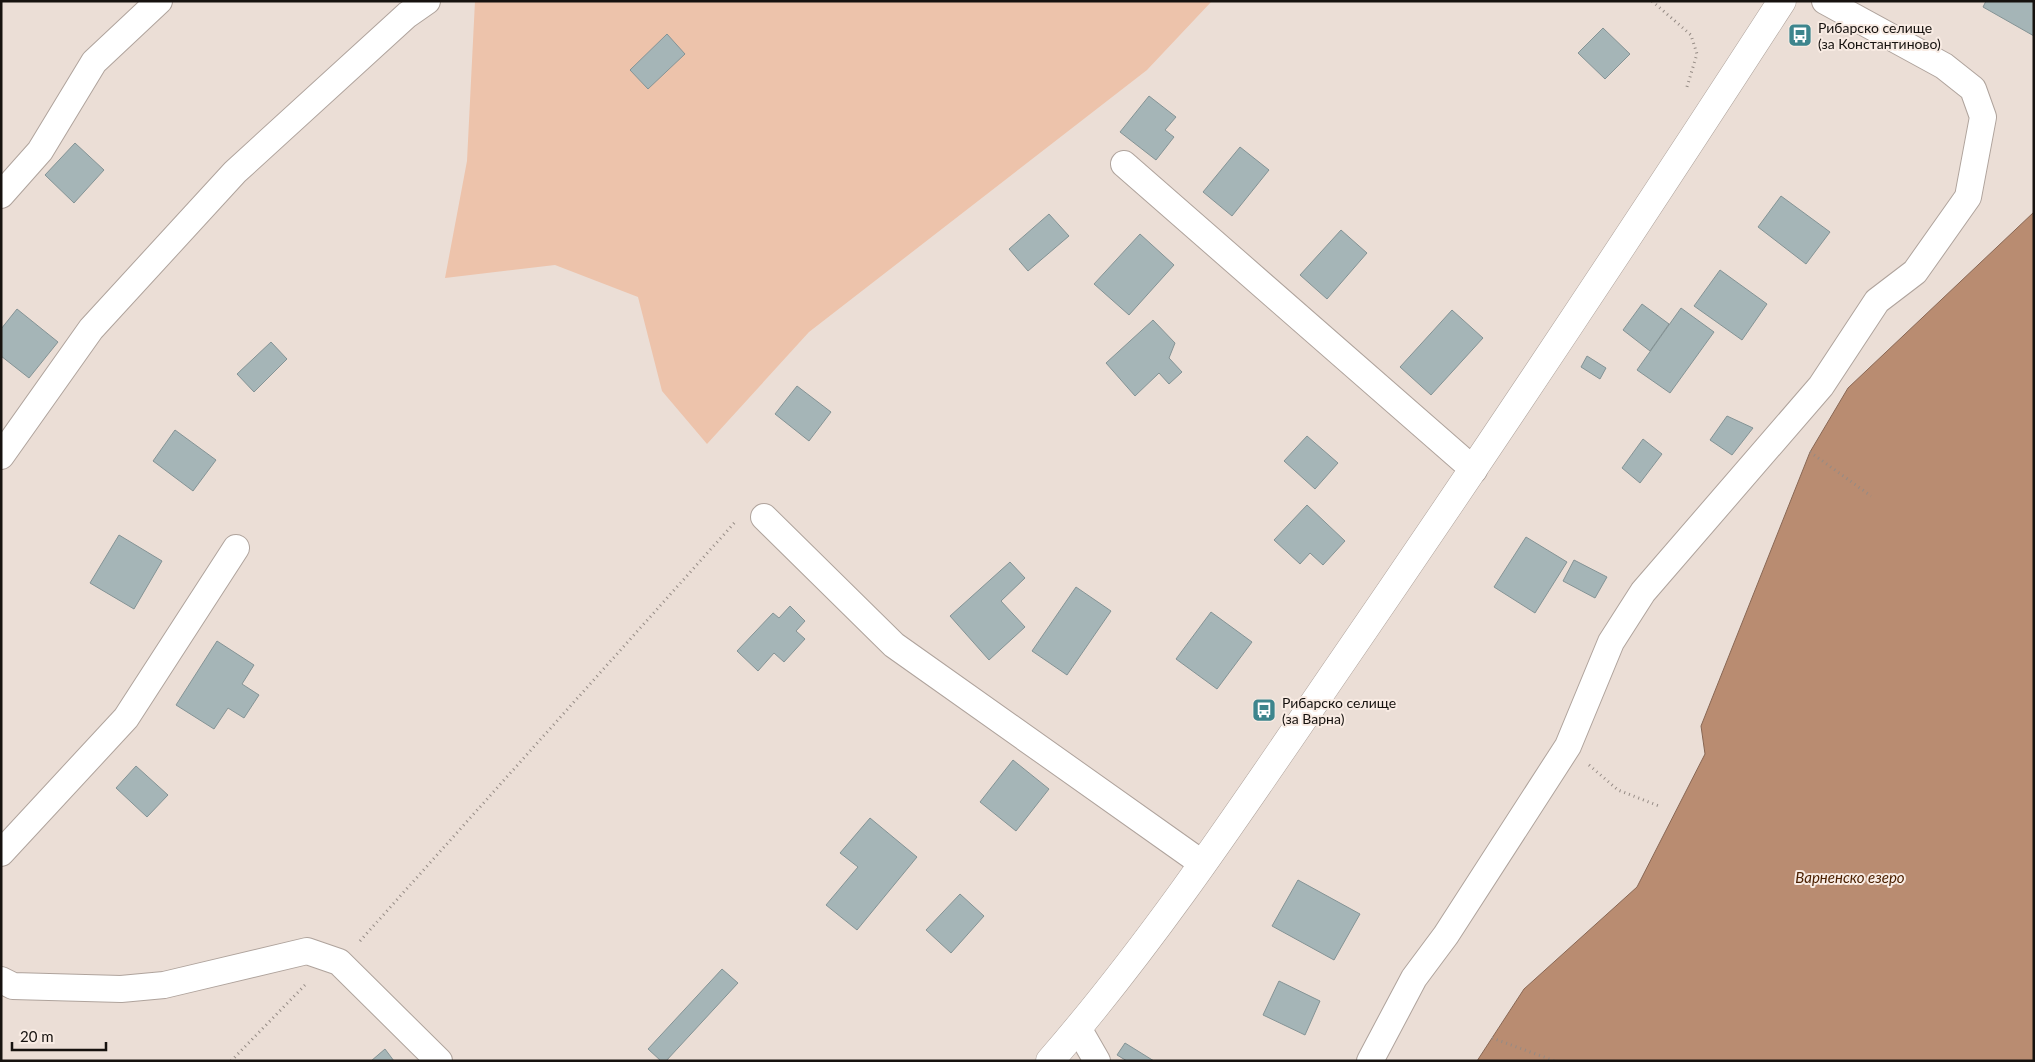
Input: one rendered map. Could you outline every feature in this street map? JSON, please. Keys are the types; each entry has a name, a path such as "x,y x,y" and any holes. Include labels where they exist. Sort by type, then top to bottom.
{"street":[{"path":"1,195 40,150 94,62 159,1"},
{"path":"1,456 91,329 235,172 426,1"},
{"path":"1050,1061 1108,991 1203,864 1474,470 1782,1"},
{"path":"1370,1061 1414,978 1446,936 1568,746 1611,642 1643,592 1820,386 1877,301 1915,272 1968,197 1983,117 1974,89 1944,66 1825,1"},
{"path":"1124,164 1474,470"},
{"path":"764,517 894,645 1203,864"},
{"path":"1,853 126,718 236,548"},
{"path":"1,980 14,986 120,989 164,985 307,951 339,962 439,1061"},
{"path":"1078,1028 1097,1061"}],"path":[{"path":"1652,1 1691,35 1697,54 1683,97"},
{"path":"1810,452 1870,496"},
{"path":"231,1061 304,985 346,957 731,524 747,513 764,517"},
{"path":"1568,746 1618,790 1659,806"},
{"path":"1492,1038 1555,1061"}],"shaded area":[{"path":"475,1 1212,1 1147,70 809,332 707,444 662,391 638,297 555,265 445,278 467,161"}],"water":[{"name":"Варненско езеро","path":"2034,212 2034,1061 1477,1061 1524,989 1637,887 1705,754 1701,726 1810,452 1848,388"}],"building":[{"path":"1986,1 2034,1 2034,36 1983,7"},
{"path":"1603,28 1630,54 1605,79 1578,53"},
{"path":"667,34 685,54 648,89 630,70"},
{"path":"1149,96 1176,117 1165,130 1174,137 1156,160 1120,132"},
{"path":"75,143 104,170 74,203 45,175"},
{"path":"1240,147 1269,170 1232,216 1203,192"},
{"path":"1781,196 1830,232 1806,264 1758,227"},
{"path":"1049,214 1069,236 1028,271 1009,249"},
{"path":"1341,230 1367,253 1327,299 1300,275"},
{"path":"1140,234 1174,265 1129,315 1094,284"},
{"path":"1720,270 1767,304 1742,340 1694,306"},
{"path":"1642,304 1669,324 1650,351 1623,330"},
{"path":"1681,308 1714,332 1670,393 1637,370"},
{"path":"17,309 58,342 29,378 1,356 1,329"},
{"path":"1452,310 1483,338 1431,395 1400,367"},
{"path":"1153,320 1175,343 1169,358 1182,372 1169,384 1159,373 1135,396 1106,363"},
{"path":"271,342 287,359 254,392 237,374"},
{"path":"1587,356 1606,368 1600,379 1581,367"},
{"path":"797,386 831,412 809,441 775,414"},
{"path":"1727,416 1753,428 1732,455 1710,440"},
{"path":"175,430 216,460 193,491 153,461"},
{"path":"1307,436 1338,463 1315,489 1284,461"},
{"path":"1643,439 1662,454 1640,483 1622,468"},
{"path":"1307,505 1345,541 1323,565 1310,553 1300,564 1274,540"},
{"path":"119,535 162,561 134,609 90,583"},
{"path":"1526,537 1567,562 1535,613 1494,587"},
{"path":"1574,560 1607,577 1595,598 1563,581"},
{"path":"1010,562 1025,578 1001,601 1025,627 989,660 950,616"},
{"path":"1076,587 1111,611 1067,675 1032,651"},
{"path":"790,606 805,621 796,631 805,639 784,662 774,653 758,671 737,651 773,613 779,618"},
{"path":"1211,612 1252,642 1217,689 1176,659"},
{"path":"217,641 254,665 242,684 259,695 244,718 228,708 214,729 176,705"},
{"path":"1013,760 1049,789 1016,831 980,802"},
{"path":"136,766 168,795 147,817 116,788"},
{"path":"870,818 917,857 857,930 826,905 858,867 840,853"},
{"path":"1298,880 1360,914 1334,960 1272,926"},
{"path":"960,894 984,916 951,953 926,930"},
{"path":"722,969 738,983 666,1061 661,1061 648,1049"},
{"path":"1279,981 1320,1001 1305,1035 1263,1015"},
{"path":"1125,1043 1154,1061 1127,1061 1117,1055"},
{"path":"385,1049 394,1061 371,1061"}],"place":[{"name":"Рибарско селище (за Константиново)","path":"1800,35"},
{"name":"Рибарско селище (за Варна)","path":"1264,710"}]}
